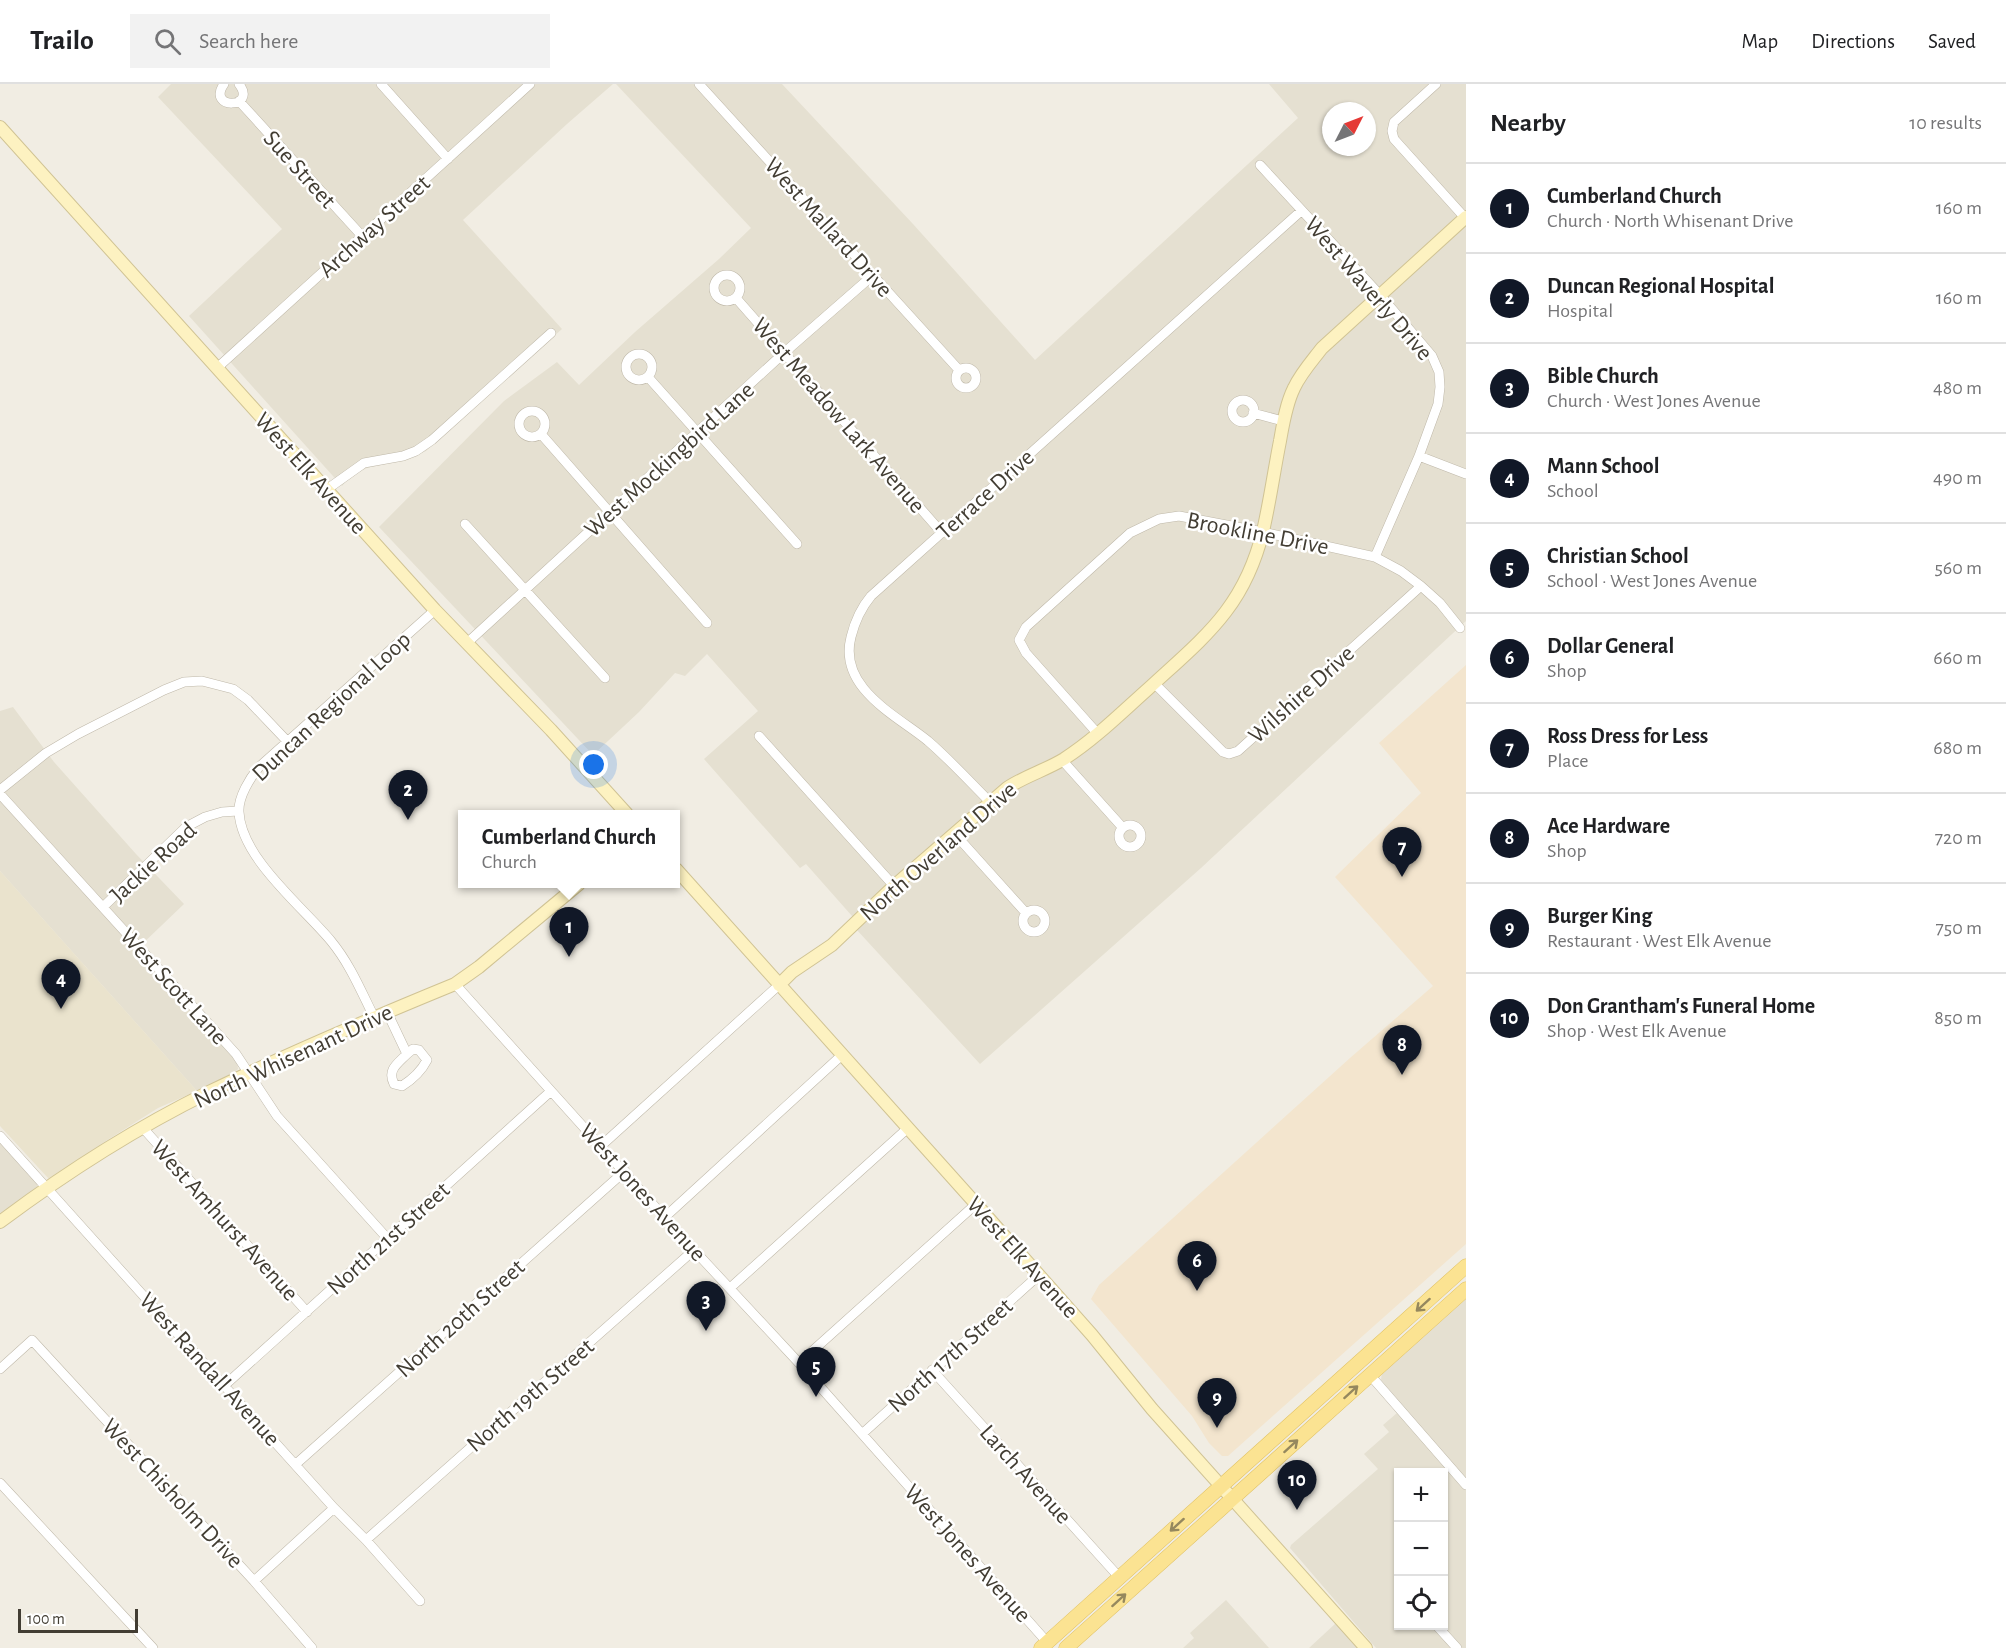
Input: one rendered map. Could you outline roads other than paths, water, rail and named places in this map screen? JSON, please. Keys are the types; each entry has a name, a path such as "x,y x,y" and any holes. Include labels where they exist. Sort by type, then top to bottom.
{"main road":[{"path":"1044,1645 1466,1266"},
{"path":"1066,1648 1370,1375 1464,1296"},
{"path":"1370,1353 1382,1365"},
{"path":"1067,1624 1079,1636"}],"street":[{"name":"Sue Street","path":"224,84 220,91 222,99 228,103 239,101 362,236"},
{"path":"239,84 243,91 239,101"},
{"path":"381,84 448,159"},
{"name":"Archway Street","path":"217,368 531,84"},
{"name":"West Mallard Drive","path":"699,84 959,370"},
{"path":"1436,84 1394,122 1392,131 1394,140 1466,218"},
{"name":"West Elk Avenue","path":"0,127 435,610 551,730 623,810"},
{"name":"West Waverly Drive","path":"1260,165 1380,295 1432,356 1439,372 1438,404 1419,456 1375,557"},
{"name":"Terrace Drive","path":"990,802 927,741 885,710 867,693 855,675 850,659 850,643 860,609 871,596 1301,211"},
{"name":"North Overland Drive","path":"779,985 792,972 832,945 894,886 990,802 1023,778 1062,760 1098,734 1199,643 1220,621 1240,592 1263,532 1283,422 1292,391 1304,369 1322,348 1466,218"},
{"name":"West Mockingbird Lane","path":"467,643 785,352 872,276"},
{"name":"West Meadow Lark Avenue","path":"736,298 942,533"},
{"path":"326,490 364,463 409,453 432,440 551,333"},
{"path":"648,377 797,544"},
{"path":"1253,413 1283,422"},
{"path":"541,434 707,623"},
{"path":"1419,456 1466,474"},
{"name":"Brookline Drive","path":"1098,734 1026,653 1019,640 1026,627 1130,533 1160,519 1179,516 1375,557 1401,571 1421,586 1440,603 1460,628"},
{"path":"465,524 605,678"},
{"name":"Wilshire Drive","path":"1154,683 1223,752 1229,754 1238,751 1421,586"},
{"name":"Duncan Regional Loop","path":"374,1017 348,964 332,942 256,857 245,839 238,811 250,779 259,767 435,610"},
{"path":"0,792 46,753 78,734 184,682 202,681 232,689 248,700 287,741"},
{"path":"759,736 894,886"},
{"path":"1062,760 1123,828"},
{"name":"West Scott Lane","path":"0,792 236,1054 278,1116 387,1238"},
{"name":"Jackie Road","path":"103,907 186,828 205,817 222,812 238,811"},
{"path":"954,833 1026,913"},
{"name":"West Elk Avenue","path":"680,875 1039,1275 1092,1335 1152,1409 1366,1648"},
{"name":"North Whisenant Drive","path":"0,1222 48,1188 143,1128 208,1093 374,1017 454,984 480,967 574,888"},
{"name":"West Jones Avenue","path":"454,984 799,1363 1044,1645"},
{"path":"602,1145 779,985"},
{"path":"387,1012 407,1054"},
{"path":"665,1216 842,1055"},
{"name":"North 21st Street","path":"225,1386 550,1091"},
{"name":"West Amhurst Avenue","path":"143,1128 307,1312"},
{"path":"730,1288 908,1128"},
{"name":"West Randall Avenue","path":"0,1136 334,1508 366,1539 420,1602"},
{"name":"North 20th Street","path":"296,1464 625,1171"},
{"path":"799,1363 976,1204"},
{"name":"North 19th Street","path":"366,1539 694,1250"},
{"name":"North 17th Street","path":"862,1434 1039,1275"},
{"name":"West Chisholm Drive","path":"0,1369 32,1340 255,1581 312,1648"},
{"name":"Larch Avenue","path":"932,1370 1119,1577"},
{"path":"1370,1375 1466,1485"},
{"path":"0,1483 153,1648"},
{"path":"255,1581 334,1508"},
{"path":"1441,1630 1457,1648"}],"place":[{"name":"Duncan Regional Hospital","path":"408,820"},
{"name":"Ross Dress for Less","path":"1402,877"},
{"name":"Cumberland Church","path":"569,957"},
{"name":"Mann School","path":"61,1009"},
{"name":"Ace Hardware","path":"1402,1075"},
{"name":"Dollar General","path":"1197,1291"},
{"name":"Bible Church","path":"706,1331"},
{"name":"Christian School","path":"816,1397"},
{"name":"Burger King","path":"1217,1428"},
{"name":"Don Grantham's Funeral Home","path":"1297,1510"}]}
